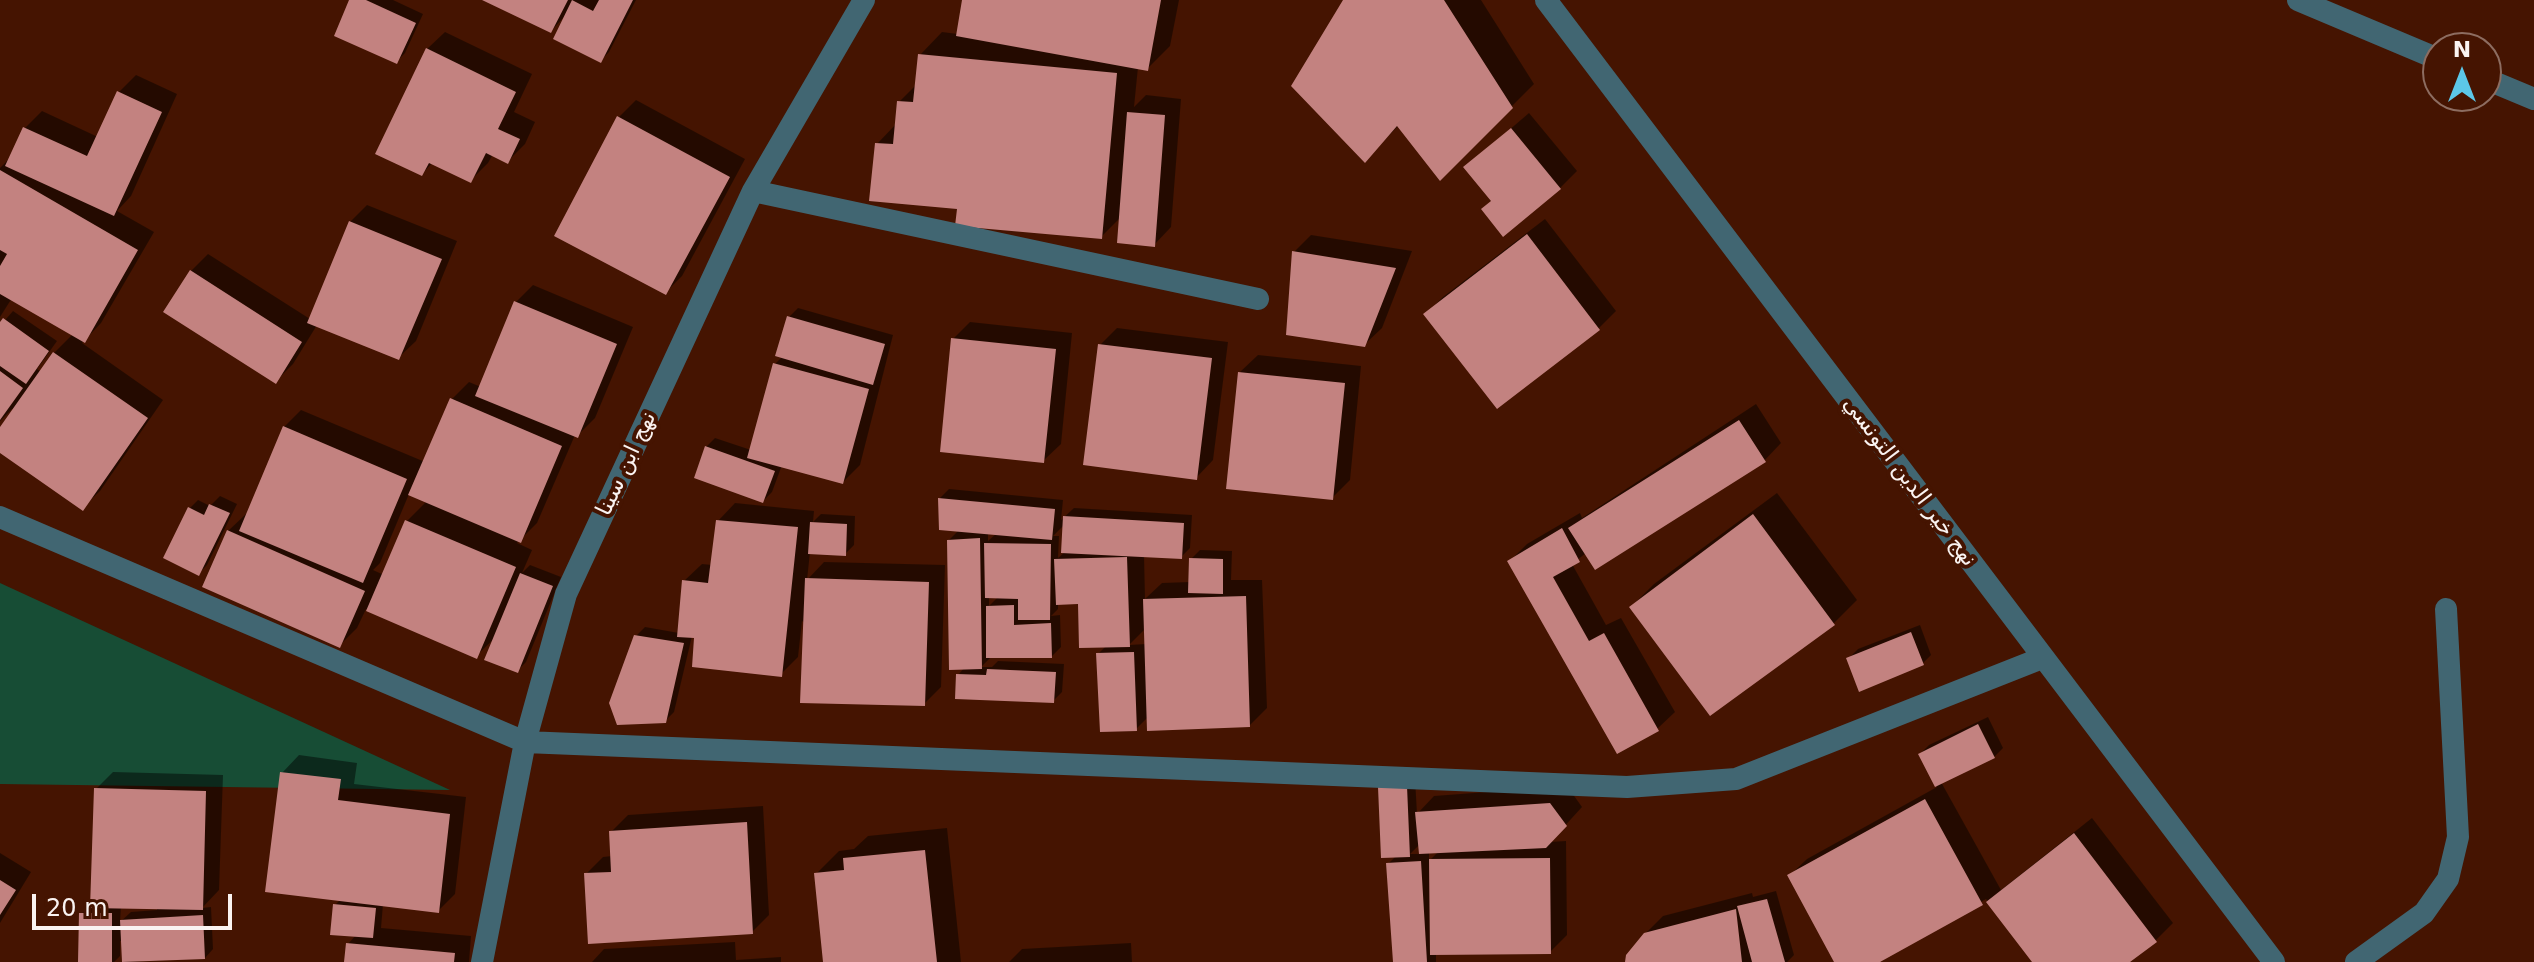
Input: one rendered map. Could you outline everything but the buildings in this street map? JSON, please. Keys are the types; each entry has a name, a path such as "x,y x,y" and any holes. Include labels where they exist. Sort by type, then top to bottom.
{"street":[{"name":"نهج ابن سينا","path":"482,962 525,742 566,594 753,191 864,0"},
{"name":"نهج خير الدين التونسي","path":"1546,0 2274,962"},
{"path":"2298,0 2422,52"},
{"path":"2502,86 2534,99"},
{"path":"753,191 1258,299"},
{"path":"0,517 525,742 1627,787 1736,779 2042,658"},
{"path":"2356,962 2424,913 2448,879 2458,837 2446,609"}],"green space":[{"path":"0,583 450,790 0,784"}]}
